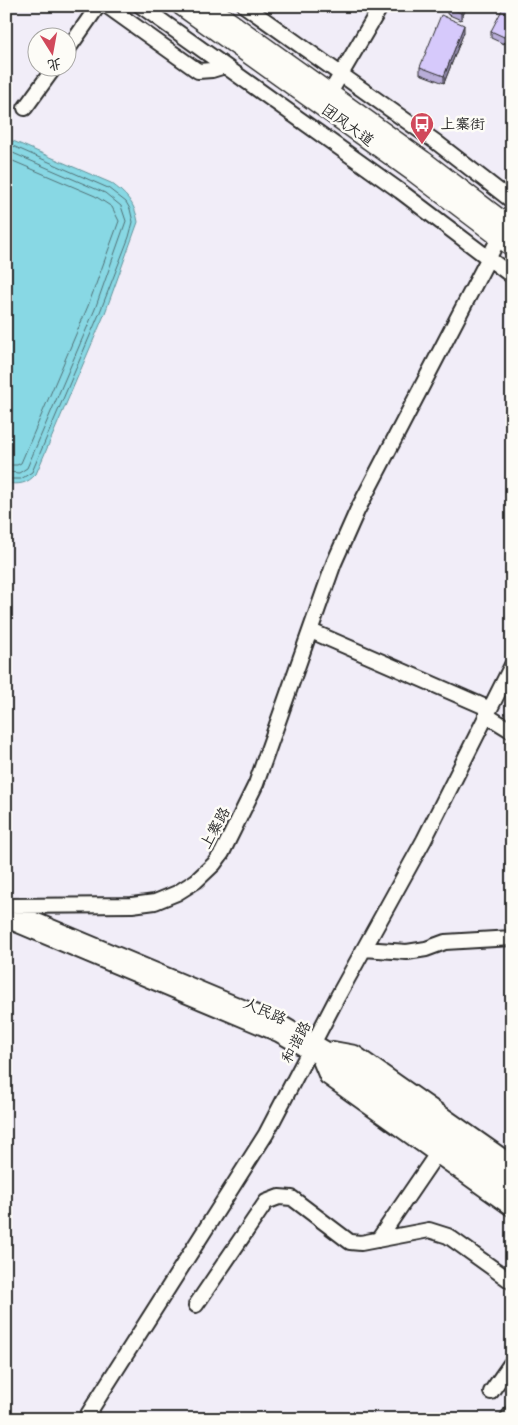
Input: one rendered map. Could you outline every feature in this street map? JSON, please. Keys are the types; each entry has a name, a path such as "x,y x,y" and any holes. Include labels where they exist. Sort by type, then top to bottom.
{"main road":[{"name":"团风大道","path":"181,6 413,172 508,230"},
{"name":"团风大道","path":"208,6 423,160 508,230"}],"street":[{"path":"78,35 98,6"},
{"path":"107,6 198,71 212,70 225,66"},
{"path":"142,6 400,191 512,276"},
{"path":"245,6 436,142 512,201"},
{"path":"330,93 381,6"},
{"path":"25,108 47,78"},
{"name":"上寨路","path":"6,907 144,904 155,902 177,893 205,873 214,864 229,842 256,784 334,563 357,511 488,258 508,230"},
{"path":"311,631 488,712 512,731"},
{"name":"和谐路","path":"85,1419 266,1134 316,1050 364,949 424,840 512,665"},
{"name":"人民路","path":"6,907 283,1024 337,1068 512,1193"},
{"name":"人民路","path":"6,920 316,1050 343,1059 512,1179"},
{"path":"364,949 407,952 426,949 445,942 512,938"},
{"path":"512,1163 355,1053 316,1050 327,1077 512,1209"},
{"path":"378,1240 436,1155"},
{"path":"196,1305 266,1202 285,1197 292,1198 350,1242 361,1244 429,1230 438,1232 448,1236 512,1282"},
{"path":"492,1392 512,1362"},
{"path":"507,1419 512,1412"}],"water":[{"path":"6,138 111,183 129,200 135,209 138,222 105,313 36,474 26,482 15,484 6,483"}],"building":[{"path":"447,6 464,6 461,13"},
{"path":"504,6 512,6 512,22 504,37 491,31"},
{"path":"441,15 464,25 444,76 420,67"}],"place":[{"name":"上寨街","path":"422,145"}]}
